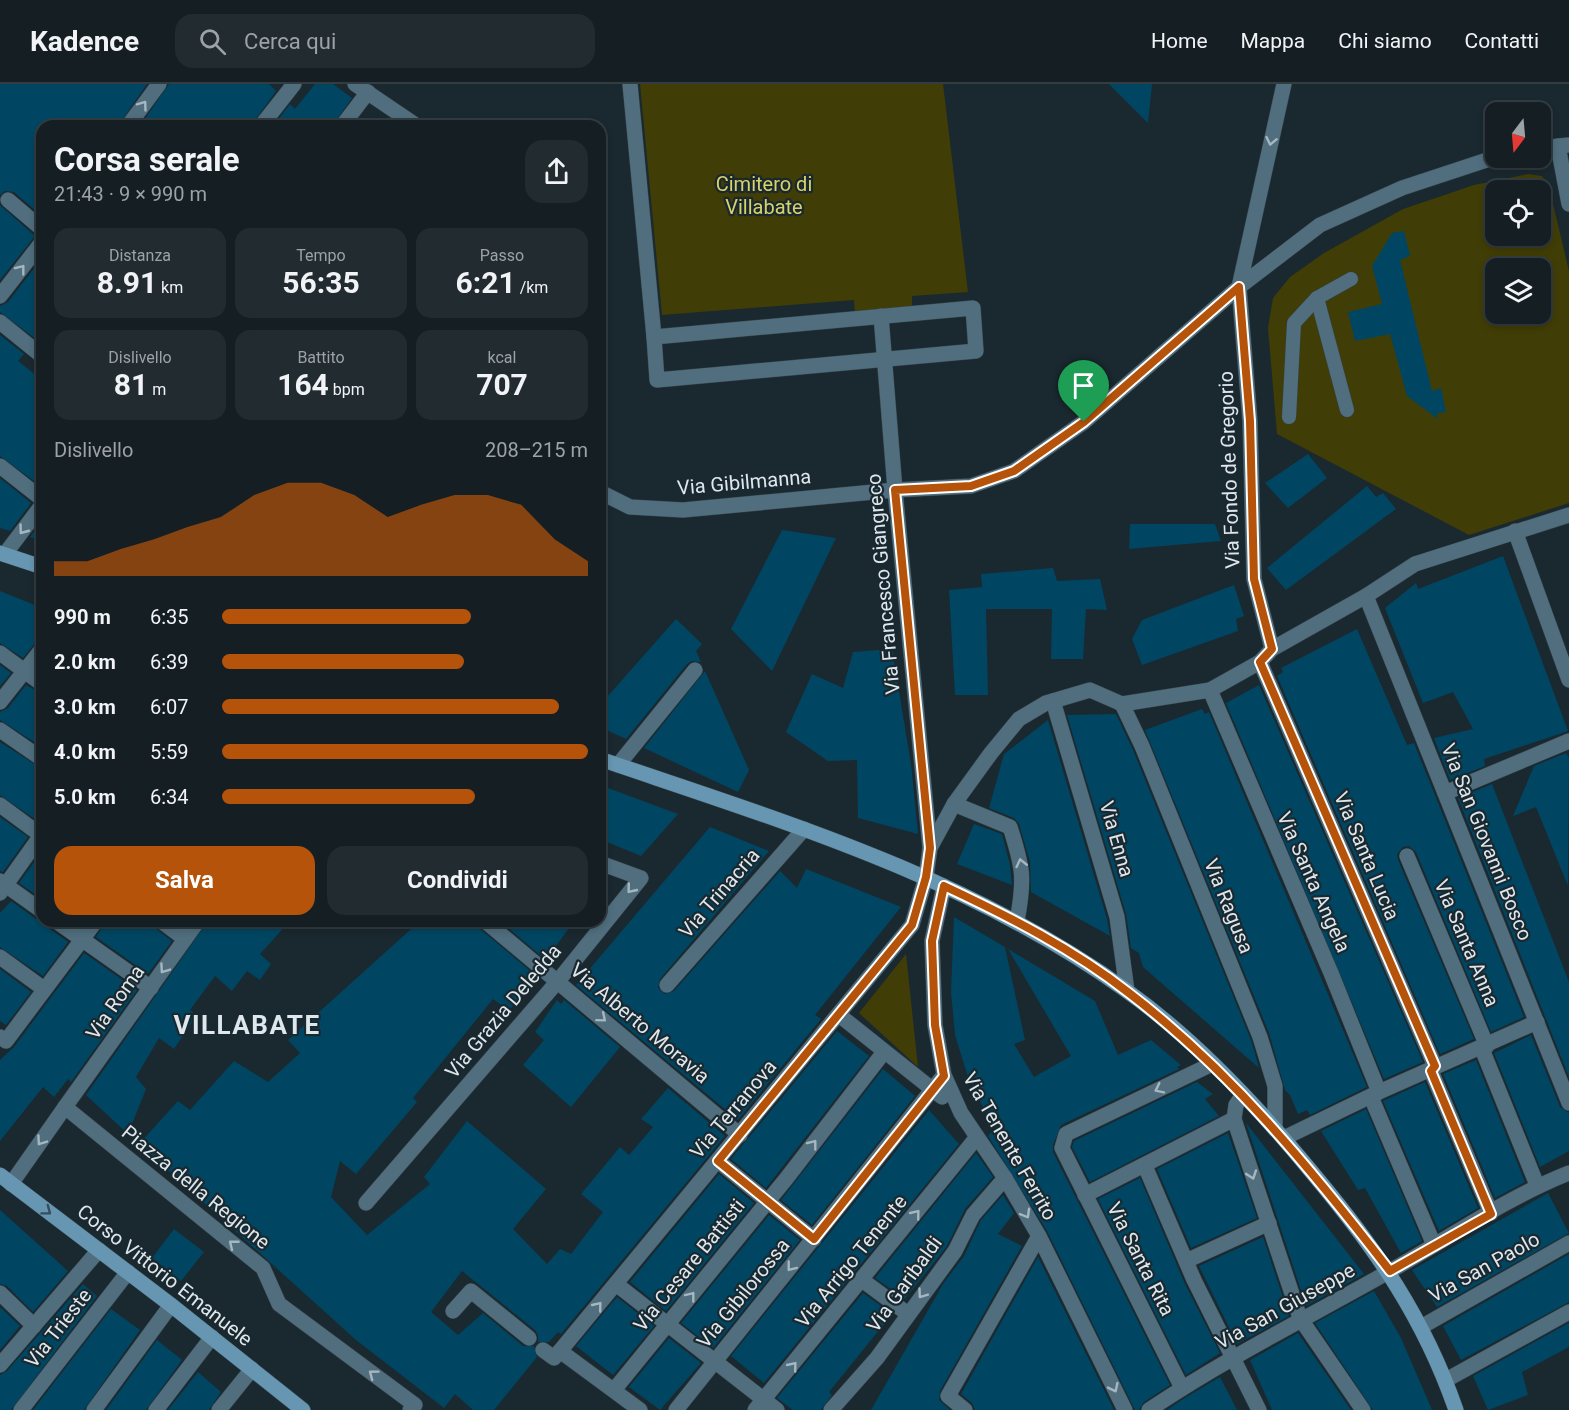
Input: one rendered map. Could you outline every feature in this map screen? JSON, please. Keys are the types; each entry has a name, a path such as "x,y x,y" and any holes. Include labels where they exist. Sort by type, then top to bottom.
{"main road":[{"path":"2,554 36,565"},
{"path":"606,761 804,829 926,877 1017,921 1127,991 1212,1064 1280,1133 1390,1271 1446,1380 1456,1410"},
{"name":"Corso Vittorio Emanuele","path":"5,1179 212,1337 299,1409"}],"street":[{"path":"132,120 159,84"},
{"path":"266,120 294,84"},
{"path":"630,84 657,380 976,351 973,308 654,338"},
{"name":"Via Fondo de Gregorio","path":"1272,649 1254,579 1250,421 1239,287 1284,84"},
{"path":"345,120 362,88 408,120"},
{"path":"1563,146 1569,204"},
{"name":"Via Gibilmanna","path":"606,495 630,507 683,510 895,490 971,486 1014,471 1084,422 1239,287 1320,225 1402,188 1485,161"},
{"path":"8,200 36,224"},
{"path":"0,296 36,250"},
{"name":"Via Francesco Giangreco","path":"881,316 895,490 930,848"},
{"path":"0,322 36,351"},
{"path":"0,466 36,494"},
{"path":"2,554 36,513"},
{"path":"930,848 954,804 1019,719 1053,701 1090,690 1122,704 1210,690 1260,662 1272,649 1366,596 1415,564 1569,515"},
{"path":"1515,531 1569,680"},
{"name":"Via San Giovanni Bosco","path":"1366,596 1569,1103"},
{"path":"0,653 36,680"},
{"path":"0,702 36,657"},
{"name":"Via Santa Lucia","path":"1260,662 1433,1068 1491,1214"},
{"path":"618,765 694,670"},
{"name":"Via Santa Angela","path":"1210,690 1375,1094 1434,1245"},
{"name":"Via Enna","path":"1053,701 1118,917 1127,991"},
{"name":"Via Ragusa","path":"1122,704 1142,746 1260,1038 1275,1086 1280,1133"},
{"path":"0,730 36,755"},
{"path":"1445,793 1569,741"},
{"path":"954,804 1010,827 1023,867 1024,888 1017,921"},
{"path":"0,805 36,831"},
{"name":"Via Trinacria","path":"667,985 804,829"},
{"path":"36,843 2,886 36,907"},
{"name":"Via Terranova","path":"614,1390 553,1353 616,1284 912,925 926,877 930,848"},
{"name":"Via Santa Anna","path":"1407,856 1485,1047 1537,1185"},
{"name":"Via Grazia Deledda","path":"606,865 641,878 606,921"},
{"name":"Via Tenente Ferrito","path":"944,886 932,941 935,1025 944,1076 961,1113 1005,1178 1038,1236 1125,1410"},
{"path":"912,925 932,941"},
{"path":"65,927 150,988"},
{"path":"3,1039 92,927"},
{"path":"168,927 185,939"},
{"name":"Via Roma","path":"65,1107 194,927"},
{"name":"Via Alberto Moravia","path":"492,927 740,1135"},
{"name":"Via Grazia Deledda","path":"366,1203 558,981 602,927"},
{"path":"0,957 44,989"},
{"path":"839,1015 961,1113"},
{"path":"1280,1133 1485,1047 1537,1022"},
{"name":"Via Cesare Battisti","path":"614,1390 769,1200 884,1052"},
{"name":"Via Santa Rita","path":"1182,1388 1062,1148 1066,1134 1212,1064"},
{"name":"Via Gibilorossa","path":"676,1410 944,1076"},
{"path":"1242,1096 1236,1105 1234,1119 1300,1318 1363,1410"},
{"path":"5,1179 65,1107"},
{"name":"Piazza della Regione","path":"65,1107 262,1268 279,1304 415,1405 410,1410"},
{"path":"1085,1195 1234,1119"},
{"name":"Via Arrigo Tenente","path":"759,1405 977,1137"},
{"path":"718,1161 769,1200 814,1239"},
{"path":"1145,1166 1161,1209 1232,1359 1259,1410"},
{"name":"Via San Giuseppe","path":"1149,1410 1300,1318 1390,1271 1491,1214 1537,1185 1569,1173"},
{"name":"Via Garibaldi","path":"831,1410 877,1358 955,1251 974,1215 1005,1178"},
{"path":"1186,1261 1269,1223"},
{"path":"965,1410 948,1396 1038,1236"},
{"name":"Via San Paolo","path":"1420,1327 1569,1243"},
{"path":"0,1365 99,1250"},
{"name":"Via Trieste","path":"21,1410 128,1272"},
{"path":"862,1280 908,1314"},
{"path":"616,1284 714,1362 759,1405 777,1410"},
{"path":"453,1311 471,1291 529,1338"},
{"path":"0,1293 34,1326"},
{"path":"94,1410 171,1305"},
{"path":"1446,1380 1569,1312"},
{"path":"156,1410 212,1337"},
{"path":"219,1410 252,1369"},
{"path":"614,1390 640,1410"}],"lane":[{"path":"1289,417 1294,323 1317,298 1351,279"},
{"path":"1317,298 1347,410"}],"green space":[{"name":"Cimitero di Villabate","path":"640,84 943,84 968,292 912,296 912,309 855,313 854,300 662,315"},
{"path":"1528,174 1542,176 1545,180 1499,180"},
{"path":"1485,183 1485,246 1551,246 1551,195 1569,271 1569,503 1469,535 1277,434 1268,328 1273,298 1290,277 1324,253 1403,209"},
{"path":"906,954 918,1067 859,1013"}],"building":[{"path":"0,84 147,84 122,120 36,120 36,211 14,192 5,191 0,195"},
{"path":"169,84 269,84 276,91 255,120 144,120"},
{"path":"315,84 333,84 352,98 336,120 278,120 290,104 295,109"},
{"path":"1109,84 1152,84 1148,123"},
{"path":"0,205 35,236 0,280"},
{"path":"1404,231 1410,256 1400,260 1432,391 1441,388 1446,412 1437,413 1438,419 1407,396 1390,334 1355,341 1348,312 1382,304 1372,266 1392,233"},
{"path":"36,266 36,339 0,312 0,306 8,302"},
{"path":"0,335 24,354 18,361 36,375 36,483 0,456"},
{"path":"1308,454 1327,478 1288,508 1265,483"},
{"path":"0,478 31,503 10,531 0,528"},
{"path":"1367,486 1376,497 1383,493 1396,509 1286,590 1267,568"},
{"path":"1130,524 1215,524 1221,541 1129,549"},
{"path":"36,529 36,539 30,537"},
{"path":"782,530 836,538 772,671 731,629"},
{"path":"1503,556 1568,731 1484,759 1485,766 1450,780 1434,738 1473,729 1453,692 1423,703 1385,608 1416,583 1418,589"},
{"path":"1053,568 1057,581 1100,579 1107,610 1086,609 1083,659 1051,659 1052,609 986,609 988,695 955,695 949,590 982,587 981,574"},
{"path":"1234,585 1244,616 1236,619 1238,631 1142,665 1132,639 1142,620"},
{"path":"0,591 36,606 36,642 23,658 0,643"},
{"path":"676,619 702,644 696,651 701,662 692,661 687,664 626,739 606,730 606,698"},
{"path":"1357,629 1407,745 1414,743 1524,1017 1491,1032 1416,852 1409,846 1403,847 1397,854 1398,860 1474,1039 1440,1054 1277,676 1283,672 1281,668"},
{"path":"892,649 911,764 918,834 858,818 857,760 828,761 786,732 812,674 843,688 853,652"},
{"path":"0,665 11,673 0,686"},
{"path":"705,671 749,770 738,792 644,748"},
{"path":"26,685 36,691 36,743 0,720 0,712 8,708"},
{"path":"1259,685 1423,1062 1384,1079 1226,703"},
{"path":"1202,709 1205,714 1209,712 1367,1087 1310,1115 1307,1110 1298,1114 1290,1095 1285,1090 1269,1033 1145,730"},
{"path":"1116,714 1133,750 1251,1040 1259,1068 1143,967 1139,953 1131,948 1126,914 1067,715"},
{"path":"1048,720 1107,919 1110,936 1031,892 1030,862 1019,824 1014,818 989,808 1004,754"},
{"path":"0,742 36,765 36,820 0,795"},
{"path":"1566,753 1569,758 1568,886 1536,807 1513,816 1534,766"},
{"path":"1492,784 1569,982 1569,1077 1458,798"},
{"path":"606,787 678,814 641,856 606,841"},
{"path":"0,817 28,837 3,872 0,871"},
{"path":"974,824 1002,834 1010,865 1012,885 957,864"},
{"path":"710,827 769,851 660,979 658,988 665,994 674,991 780,871 797,888 806,869 901,907 815,1015 821,1019 738,1120 576,985"},
{"path":"36,859 36,895 19,883"},
{"path":"11,901 36,919 36,927 49,927 68,942 43,976 0,947 0,913"},
{"path":"954,917 1005,947 1025,1040 1014,1044 1034,1077 1071,1056 1008,949 1095,1001 1118,1055 1151,1040 1181,1065 1177,1067 1179,1069 1061,1125 1053,1145 1053,1152 1170,1385 1144,1402 1139,1410 1135,1410 1047,1231 988,1136 994,1129 968,1077 955,1035 951,992"},
{"path":"102,927 154,927 172,941 148,974 96,937"},
{"path":"204,927 285,927 260,954 271,964 260,980 247,971 232,991 215,976 190,1010 197,1015 174,1049 159,1038 136,1077 146,1089 128,1134 86,1095"},
{"path":"413,927 478,927 535,975 509,1011 493,999 413,1098 417,1102 356,1174 340,1161 331,1197 367,1235 430,1184 424,1177 467,1121 546,1189 513,1229 547,1264 560,1249 571,1254 603,1212 581,1194 620,1147 629,1155 653,1127 641,1119 668,1088 725,1136 561,1334 558,1332 549,1342 538,1342 535,1330 462,1271 431,1312 458,1335 483,1313 523,1346 534,1346 537,1357 494,1410 473,1410 455,1394 444,1408 356,1340 139,1144 178,1101 190,1110 234,1061 268,1082 300,1053 288,1040"},
{"path":"507,927 570,927 546,960"},
{"path":"84,953 137,990 71,1082 68,1079 54,1097 43,1087 0,1141 0,1060 14,1047"},
{"path":"0,969 31,992 6,1025 0,1021"},
{"path":"557,1000 561,1004 564,1000 620,1047 571,1107 523,1065 544,1040 535,1032"},
{"path":"837,1031 869,1056 766,1188 731,1159"},
{"path":"1531,1035 1560,1107 1569,1113 1569,1151 1540,1167 1494,1053"},
{"path":"1476,1060 1525,1182 1495,1198 1443,1074"},
{"path":"883,1069 915,1096 812,1225 781,1200"},
{"path":"1197,1082 1213,1094 1205,1099 1219,1116 1090,1182 1072,1147 1074,1141"},
{"path":"1425,1082 1478,1208 1439,1231 1383,1101"},
{"path":"1366,1109 1422,1241 1401,1253 1365,1188 1358,1190 1321,1131"},
{"path":"929,1110 959,1144 764,1383 731,1356"},
{"path":"1246,1123 1364,1274 1306,1306 1278,1220"},
{"path":"1228,1133 1257,1218 1191,1248 1157,1169"},
{"path":"976,1153 993,1177 965,1209 947,1246 905,1299 875,1278"},
{"path":"719,1174 754,1203 666,1311 630,1282"},
{"path":"1140,1178 1185,1284 1220,1353 1186,1375 1098,1199"},
{"path":"1548,1193 1569,1233 1437,1307 1412,1270"},
{"path":"1003,1195 1014,1213 998,1234 1022,1246 940,1391 939,1400 950,1410 871,1410 943,1284 964,1256 981,1220"},
{"path":"0,1210 68,1271 33,1312 7,1286 0,1284"},
{"path":"769,1215 800,1240 713,1348 681,1323"},
{"path":"174,1229 204,1252 181,1281 152,1258"},
{"path":"1263,1237 1289,1316 1237,1344 1199,1266"},
{"path":"1569,1254 1569,1302 1461,1360 1443,1326"},
{"path":"1038,1257 1114,1410 975,1410 972,1403 961,1394"},
{"path":"83,1284 97,1296 11,1410 0,1410 0,1375 7,1371"},
{"path":"1374,1291 1401,1338 1432,1410 1373,1410 1315,1323"},
{"path":"863,1293 892,1314 829,1392 832,1395 821,1410 793,1410 777,1398"},
{"path":"617,1297 654,1326 613,1375 576,1346"},
{"path":"0,1307 20,1326 0,1350"},
{"path":"111,1309 140,1330 84,1410 33,1410"},
{"path":"1569,1323 1569,1347 1522,1372 1528,1395 1488,1410 1473,1376"},
{"path":"1298,1333 1351,1410 1272,1410 1250,1360"},
{"path":"669,1338 701,1363 660,1410 629,1387"},
{"path":"157,1340 182,1360 146,1410 106,1410"},
{"path":"198,1372 221,1392 209,1410 168,1410"},
{"path":"1220,1377 1237,1410 1167,1410 1183,1399"}],"district":[{"name":"VILLABATE","path":"247,1025"}],"route":[{"path":"1239,287 1250,421 1254,579 1272,649 1260,662 1435,1066 1431,1071 1491,1214 1390,1271 1335,1199 1284,1138 1212,1064 1172,1027 1127,991 1017,921 944,886 932,941 935,1025 944,1076 814,1239 769,1200 718,1161 912,925 926,877 930,848 895,490 971,486 1014,471 1084,422 1239,287"}]}
